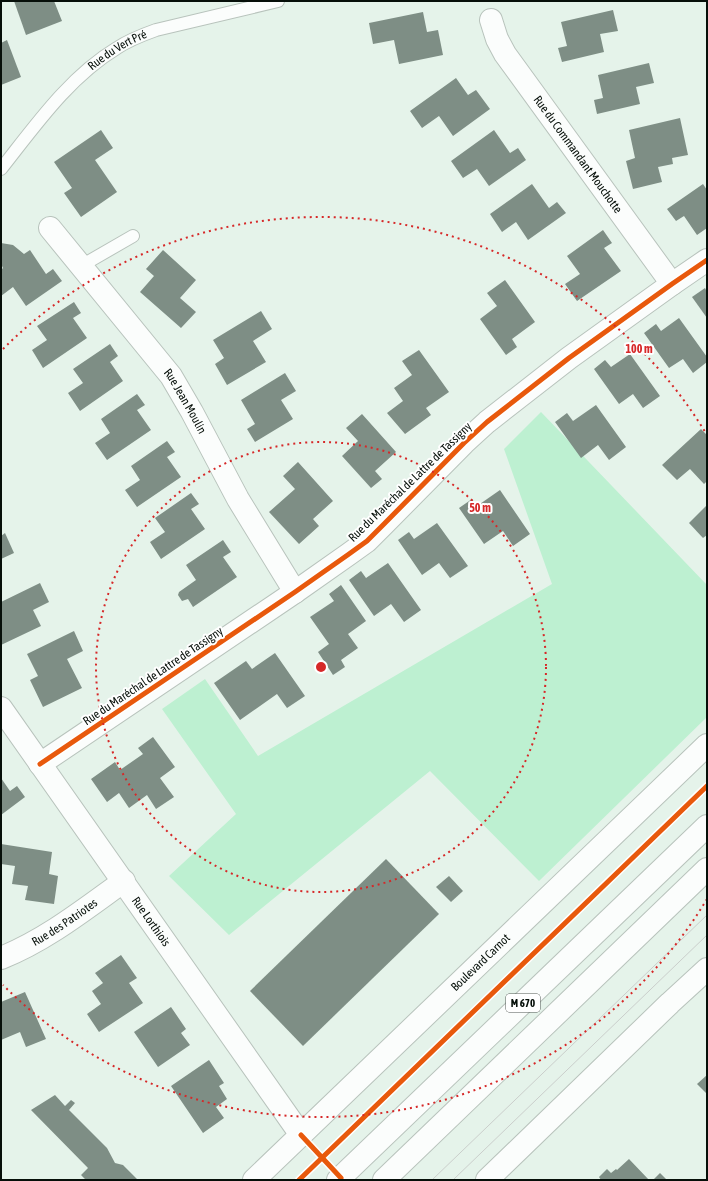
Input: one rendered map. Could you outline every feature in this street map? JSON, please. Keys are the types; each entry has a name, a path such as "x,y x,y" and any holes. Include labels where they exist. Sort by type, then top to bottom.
{"street":[{"name":"Rue du Commandant Mouchotte","path":"491,20 497,39 505,54 672,284"},
{"name":"Rue Jean Moulin","path":"50,228 171,376 192,412 238,499 295,592"},
{"name":"Rue du Maréchal de Lattre de Tassigny","path":"40,764 295,592 366,541 464,443 492,418 569,358 707,260"},
{"name":"Rue Lorthiois","path":"1,708 301,1135"},
{"name":"Boulevard Carnot","path":"254,1180 707,745"},
{"name":"M 670","path":"338,1180 707,826"},
{"name":"M 670","path":"384,1180 707,869"},
{"name":"Rue des Patriotes","path":"1,958 14,953 62,925 124,881"},
{"path":"487,1180 707,969"}],"lane":[{"name":"Rue du Vert Pré","path":"1,169 59,97 80,76 117,47 156,30 278,1"},
{"path":"81,266 133,236"}],"green space":[{"path":"541,412 707,585 707,717 539,881 430,771 229,935 169,876 236,814 162,709 205,679 258,756 552,584 504,449"}],"building":[{"path":"14,1 54,1 62,21 26,35"},
{"path":"613,10 618,31 600,34 604,52 562,62 558,48 567,46 561,22"},
{"path":"423,12 427,32 438,30 443,55 399,64 394,40 373,44 369,23"},
{"path":"7,40 21,77 1,85 1,43"},
{"path":"649,63 654,83 636,87 640,104 597,114 594,100 603,98 598,75"},
{"path":"456,78 468,95 476,90 490,109 453,136 439,116 422,128 410,111"},
{"path":"680,118 688,155 672,158 673,164 658,167 662,182 633,189 626,161 635,158 629,130"},
{"path":"101,130 113,148 95,160 117,192 81,217 64,193 72,188 54,162"},
{"path":"494,130 510,153 518,148 526,160 489,186 477,169 463,178 451,161"},
{"path":"532,184 549,208 557,202 566,213 528,240 516,222 502,232 490,214"},
{"path":"703,184 707,190 707,228 697,235 684,216 676,221 667,209"},
{"path":"603,230 612,243 604,248 621,271 577,301 565,284 580,274 567,256"},
{"path":"1,243 13,245 24,254 30,250 46,274 53,269 62,281 26,306 13,287 1,296 1,270 3,268 1,264"},
{"path":"163,250 196,280 180,298 196,312 181,328 140,292 154,276 146,269"},
{"path":"505,280 535,322 512,339 517,347 506,355 480,319 497,306 487,293"},
{"path":"705,288 707,292 707,318 692,297"},
{"path":"74,302 81,313 73,318 87,338 43,368 32,350 47,340 37,326"},
{"path":"261,311 272,329 253,341 266,362 227,385 215,364 224,358 213,340"},
{"path":"679,318 707,357 707,362 693,373 683,359 669,368 644,333 656,324 661,331"},
{"path":"110,344 118,356 110,362 123,381 80,411 68,393 83,383 73,369"},
{"path":"419,350 449,392 426,408 431,415 405,434 387,413 403,401 394,388 412,375 402,361"},
{"path":"630,354 660,396 643,408 633,394 619,404 594,369 605,360 611,367"},
{"path":"285,373 296,391 281,400 293,419 255,442 247,429 255,424 241,400"},
{"path":"137,394 145,405 137,410 151,430 107,460 95,443 110,433 101,419"},
{"path":"596,405 626,447 609,460 598,445 581,458 555,422 567,413 573,421"},
{"path":"362,414 396,452 375,471 382,479 371,488 342,456 358,441 346,428"},
{"path":"701,429 707,435 707,481 704,484 690,469 677,480 662,465"},
{"path":"167,441 175,452 167,457 181,477 137,507 125,490 140,480 131,466"},
{"path":"298,462 333,501 313,519 319,526 299,544 269,512 295,489 283,476"},
{"path":"500,490 530,534 513,546 503,531 484,544 459,508 472,499 477,506"},
{"path":"191,493 199,504 191,509 205,529 161,559 150,542 165,532 155,518"},
{"path":"707,505 707,535 703,538 689,523"},
{"path":"437,523 468,566 450,578 439,563 422,575 398,540 409,532 414,539"},
{"path":"5,533 14,553 1,559 1,536"},
{"path":"223,540 231,552 223,557 237,577 193,607 188,599 182,601 178,595 179,592 196,580 186,565"},
{"path":"388,563 421,610 404,622 391,604 374,616 349,580 361,571 366,578"},
{"path":"40,583 49,602 33,610 41,626 1,645 1,602"},
{"path":"341,585 366,621 348,634 358,648 341,660 345,667 333,675 318,652 329,644 310,617 334,601 329,594"},
{"path":"74,631 83,651 67,659 82,688 43,707 30,680 38,676 27,654"},
{"path":"275,653 305,696 287,708 277,694 240,720 214,683 246,661 252,669"},
{"path":"153,737 175,767 160,778 174,797 156,809 147,795 129,808 119,793 107,802 91,779 115,762 120,770 143,754 138,748"},
{"path":"1,778 10,791 17,786 25,797 1,815"},
{"path":"1,844 52,852 49,874 58,876 54,904 25,900 28,886 12,884 15,866 1,864"},
{"path":"386,859 439,914 303,1046 250,991"},
{"path":"449,876 463,891 451,902 436,887"},
{"path":"121,955 137,978 129,983 143,1003 99,1032 87,1014 101,1004 92,991 103,983 95,973"},
{"path":"25,992 46,1039 26,1047 20,1032 1,1040 1,1002"},
{"path":"171,1007 186,1029 181,1033 190,1045 158,1067 134,1032"},
{"path":"209,1060 224,1083 219,1086 227,1099 216,1107 224,1118 203,1133 171,1086"},
{"path":"707,1075 707,1094 697,1084"},
{"path":"55,1095 65,1106 71,1100 75,1103 69,1110 107,1148 115,1163 123,1165 138,1180 86,1180 81,1175 88,1168 31,1110"},
{"path":"629,1159 649,1180 601,1180 599,1177 607,1169 611,1173 616,1169 617,1170"},
{"path":"660,1173 667,1180 653,1180"}],"tram line":[{"path":"432,1180 707,915"},
{"path":"453,1180 707,935"}],"cycle path":[{"path":"40,764 295,592 367,541 464,443 487,422 569,358 707,260"},
{"path":"299,1180 707,786"},
{"path":"301,1135 341,1178"}]}
